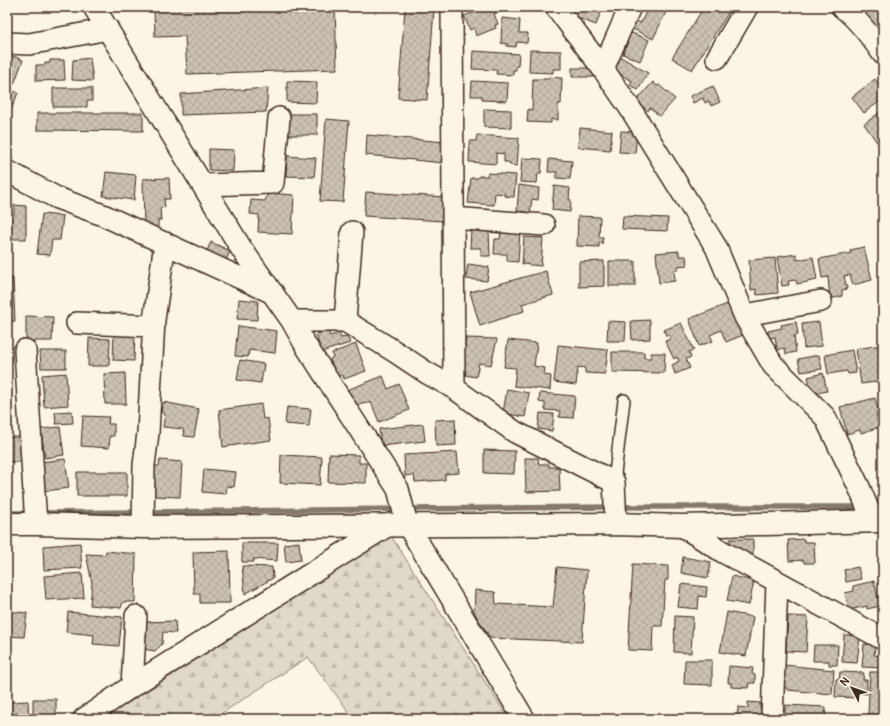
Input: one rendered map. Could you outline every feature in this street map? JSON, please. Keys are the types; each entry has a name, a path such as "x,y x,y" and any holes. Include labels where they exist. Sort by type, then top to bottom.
{"street":[{"path":"94,7 241,248 292,321 306,346 398,489 401,517 524,719"},
{"path":"452,7 454,388"},
{"path":"556,7 603,69 630,108 716,247 745,315 773,365 825,417 873,514 682,526"},
{"path":"603,69 630,7"},
{"path":"717,58 747,7"},
{"path":"842,7 875,42 883,54"},
{"path":"7,43 29,44 108,29"},
{"path":"203,185 273,183 279,118"},
{"path":"7,171 57,198 103,215 273,293"},
{"path":"453,218 544,225"},
{"path":"345,321 352,232"},
{"path":"143,517 144,465 148,433 154,326 165,243"},
{"path":"745,315 820,301"},
{"path":"292,321 345,321 454,388 615,505 682,526 723,552 776,582 883,639"},
{"path":"77,323 154,326"},
{"path":"25,350 35,516"},
{"path":"7,524 35,516 401,517 615,505"},
{"path":"84,719 132,686 401,517"},
{"path":"772,719 776,582"},
{"path":"132,686 136,616"}],"lane":[{"path":"615,505 624,400"}],"green space":[{"path":"391,536 509,719 354,719 308,657 213,719 103,719"}],"building":[{"path":"182,7 335,7 337,69 187,74 185,36 155,37 154,9"},
{"path":"488,7 498,7 500,12 494,14 498,24 495,25 496,28 476,36 474,28 470,30 464,16"},
{"path":"579,7 603,7 596,25 575,17"},
{"path":"648,7 660,7 667,10 653,39 631,28 635,20 641,23"},
{"path":"704,7 732,7 692,70 672,58"},
{"path":"854,7 883,7 883,33 858,13"},
{"path":"405,8 434,10 427,100 398,98"},
{"path":"502,18 520,20 519,33 528,33 527,43 517,42 516,47 506,46 507,44 501,43"},
{"path":"632,33 649,40 640,61 623,54 628,42 624,40 627,34 630,35"},
{"path":"530,50 561,51 561,69 553,69 553,73 529,72"},
{"path":"473,51 519,54 518,66 516,66 516,70 513,70 513,75 496,74 497,70 472,69"},
{"path":"7,54 23,60 14,84 7,81"},
{"path":"619,56 648,73 638,90 630,85 632,81 611,69"},
{"path":"90,58 93,81 72,80 73,60"},
{"path":"50,60 64,60 65,80 36,81 36,65 45,65 45,63 50,63"},
{"path":"572,68 595,68 595,77 572,77"},
{"path":"549,77 562,78 561,104 558,104 558,120 551,119 551,123 527,122 528,109 532,110 533,79 549,79"},
{"path":"875,79 883,91 883,99 864,113 852,97"},
{"path":"287,81 317,82 316,103 287,102"},
{"path":"472,81 508,83 507,101 482,100 482,96 471,96"},
{"path":"653,82 657,86 659,85 675,99 660,116 650,108 648,111 636,101"},
{"path":"713,86 720,102 711,106 709,101 705,103 703,98 693,103 690,96"},
{"path":"7,88 18,93 10,112 7,111"},
{"path":"53,88 92,88 92,101 87,101 87,107 53,107"},
{"path":"268,88 266,112 181,115 181,94"},
{"path":"484,109 511,110 511,128 484,127"},
{"path":"883,110 883,142 879,145 864,124"},
{"path":"37,113 143,113 143,131 37,130"},
{"path":"288,114 317,114 317,135 287,135"},
{"path":"326,119 349,121 343,202 320,201"},
{"path":"580,128 612,131 610,150 578,147"},
{"path":"621,131 637,132 635,153 619,152"},
{"path":"367,135 445,142 443,163 366,155"},
{"path":"477,135 519,138 517,166 510,165 509,162 504,162 504,154 496,153 496,164 469,162 470,141 476,141"},
{"path":"209,149 234,150 233,171 209,170"},
{"path":"287,156 316,158 314,177 286,176"},
{"path":"522,158 542,159 541,173 538,173 537,183 520,182"},
{"path":"549,159 572,161 570,179 556,178 557,172 548,172"},
{"path":"106,172 136,175 134,200 103,196"},
{"path":"488,173 516,175 514,197 495,193 494,205 468,203 471,178 487,176"},
{"path":"169,178 170,199 164,199 165,207 160,208 161,220 158,220 158,228 144,228 143,179"},
{"path":"519,185 539,188 538,200 532,199 530,213 517,211"},
{"path":"554,186 570,188 570,212 552,210"},
{"path":"366,192 445,197 443,221 364,216"},
{"path":"268,193 294,195 292,234 258,232 259,215 250,214 251,200 265,201"},
{"path":"14,205 26,206 26,239 9,239 9,258 7,258 7,215 14,215"},
{"path":"42,214 63,216 60,240 52,240 50,255 37,254"},
{"path":"578,216 600,217 599,237 603,237 602,244 599,243 599,247 577,246"},
{"path":"623,216 668,218 667,231 622,229"},
{"path":"471,229 489,231 490,256 481,256 481,248 470,248"},
{"path":"501,231 520,232 518,262 507,261 507,254 494,254 495,239 500,239"},
{"path":"524,237 543,238 541,266 522,264"},
{"path":"211,242 230,251 225,263 205,255"},
{"path":"864,247 872,280 853,285 850,275 844,276 847,289 842,290 842,296 830,299 828,277 822,278 819,259 851,253 850,250"},
{"path":"679,251 679,256 686,256 687,265 678,266 678,270 674,270 675,281 659,283 656,253"},
{"path":"796,254 797,260 813,257 817,280 797,284 796,280 788,281 789,285 782,286 777,257"},
{"path":"775,258 778,293 757,295 756,289 751,290 749,260"},
{"path":"604,261 604,286 579,287 579,262"},
{"path":"609,261 635,261 635,286 609,286"},
{"path":"468,264 489,267 487,281 466,279"},
{"path":"546,271 553,295 522,304 524,311 480,326 470,292"},
{"path":"13,278 15,321 7,322 7,279"},
{"path":"239,299 258,301 257,320 237,319"},
{"path":"730,303 743,335 726,342 721,330 710,335 713,341 699,346 689,319"},
{"path":"26,316 53,317 52,341 26,341"},
{"path":"650,320 650,339 632,340 631,321"},
{"path":"608,321 626,322 625,341 607,341"},
{"path":"796,322 798,335 794,336 796,352 786,354 785,348 777,350 775,337 769,338 768,331 782,328 781,325"},
{"path":"819,322 822,346 804,348 802,324"},
{"path":"681,323 694,350 689,352 691,357 686,359 690,368 675,374 672,365 679,361 677,357 674,359 665,341 670,339 669,335 666,336 664,330"},
{"path":"238,326 277,331 275,353 249,350 248,357 235,356"},
{"path":"328,331 330,336 339,333 341,338 348,337 350,343 321,352 316,334"},
{"path":"114,333 135,334 134,361 113,360"},
{"path":"89,338 110,339 109,366 88,366"},
{"path":"466,338 497,339 491,365 479,363 476,377 465,375 463,360"},
{"path":"508,340 537,343 534,366 545,368 544,375 551,376 550,390 514,386 516,368 504,367"},
{"path":"356,344 366,371 344,379 343,375 337,377 330,359 333,357 332,353"},
{"path":"558,345 608,350 605,374 585,373 585,368 578,367 576,385 554,382"},
{"path":"881,345 883,357 883,381 861,384 856,349"},
{"path":"852,350 856,373 848,374 847,371 828,374 825,355"},
{"path":"40,351 66,351 66,368 41,368"},
{"path":"612,352 644,352 644,358 651,358 651,353 665,353 664,373 612,372"},
{"path":"819,355 822,369 801,372 798,359"},
{"path":"240,360 264,364 261,383 237,380"},
{"path":"66,373 68,405 44,407 42,375"},
{"path":"125,373 126,404 105,404 104,374"},
{"path":"823,373 827,391 812,394 808,377"},
{"path":"383,376 388,389 399,384 409,410 379,422 371,402 365,404 365,402 354,406 347,390"},
{"path":"507,389 529,393 525,417 503,413"},
{"path":"540,393 575,396 573,418 559,417 560,411 545,410 545,403 539,402"},
{"path":"875,398 879,413 876,414 880,427 861,433 860,430 847,434 840,407"},
{"path":"163,402 199,409 194,437 184,436 183,429 163,427 165,414 161,412"},
{"path":"261,404 263,419 268,418 271,440 223,447 219,410"},
{"path":"287,407 311,409 309,426 285,424"},
{"path":"72,411 73,423 56,424 55,412"},
{"path":"540,413 554,414 552,431 538,429"},
{"path":"83,416 109,417 108,424 114,424 114,436 110,436 109,448 81,446"},
{"path":"455,419 456,445 436,446 435,420"},
{"path":"423,424 425,441 381,446 379,429"},
{"path":"60,427 64,455 45,458 41,429"},
{"path":"7,437 23,437 23,462 7,462"},
{"path":"484,450 515,451 514,474 484,473"},
{"path":"457,452 459,473 445,474 445,480 415,482 414,475 405,476 404,455"},
{"path":"329,454 359,455 359,463 366,463 366,483 328,482"},
{"path":"281,455 322,457 320,485 280,483"},
{"path":"525,458 538,458 539,464 549,464 549,467 559,467 560,491 526,492"},
{"path":"65,459 69,488 45,491 41,462"},
{"path":"160,460 182,462 180,497 152,496 153,466 159,466"},
{"path":"204,469 236,472 234,487 227,486 226,494 202,492"},
{"path":"77,472 127,472 127,496 77,496"},
{"path":"730,539 753,539 753,555 738,556 723,543 730,543"},
{"path":"804,539 804,542 814,542 815,563 804,563 804,560 789,561 788,540"},
{"path":"299,542 301,560 286,562 284,544"},
{"path":"80,543 82,568 44,570 43,546"},
{"path":"242,543 278,543 277,561 253,559 254,562 242,562"},
{"path":"106,551 136,554 135,602 123,602 121,608 90,605 92,583 86,554 105,555"},
{"path":"229,551 230,603 200,603 200,594 194,594 193,552"},
{"path":"683,557 711,562 708,578 681,573"},
{"path":"633,564 668,566 668,580 665,580 662,626 653,626 652,651 628,650"},
{"path":"242,566 272,567 273,578 245,594"},
{"path":"557,567 587,570 582,642 490,638 474,612 475,590 495,592 496,604 553,607"},
{"path":"858,567 861,579 846,582 844,570"},
{"path":"82,573 84,598 46,600 44,576"},
{"path":"732,576 754,581 749,605 727,601"},
{"path":"874,581 880,606 867,609 867,606 849,610 845,593 854,591 853,586"},
{"path":"681,584 707,587 706,597 699,596 698,609 678,607"},
{"path":"7,611 27,613 24,637 7,636"},
{"path":"68,612 122,617 119,646 93,644 94,635 66,632"},
{"path":"727,612 753,617 746,656 720,652"},
{"path":"675,616 693,617 691,653 674,652"},
{"path":"788,616 808,617 806,652 786,651"},
{"path":"175,621 176,633 163,632 162,644 155,651 143,649 144,622"},
{"path":"844,635 860,636 857,663 842,662"},
{"path":"864,644 875,645 874,655 883,656 883,668 862,667"},
{"path":"814,645 838,645 837,665 829,665 829,661 813,661"},
{"path":"685,660 712,660 712,685 684,684"},
{"path":"784,665 834,670 832,694 787,690 787,688 782,687"},
{"path":"729,666 753,668 752,674 755,675 755,683 749,683 748,688 731,687 731,683 728,683"},
{"path":"840,672 864,673 863,680 867,680 867,694 858,693 858,698 835,697 836,679 839,680"},
{"path":"870,672 883,672 883,709 881,715 868,714"},
{"path":"33,699 56,699 56,715 33,715"},
{"path":"28,701 29,719 7,719 7,702"},
{"path":"748,702 760,703 760,709 765,709 764,719 737,719 738,707 748,708"},
{"path":"785,705 826,707 825,719 785,719"},
{"path":"831,717 852,718 852,719 831,719"}],"waterway":[{"path":"407,509 611,507"},
{"path":"619,507 863,507"},
{"path":"871,507 883,507"},
{"path":"147,512 399,509"},
{"path":"39,513 139,512"},
{"path":"11,513 31,513"}]}
